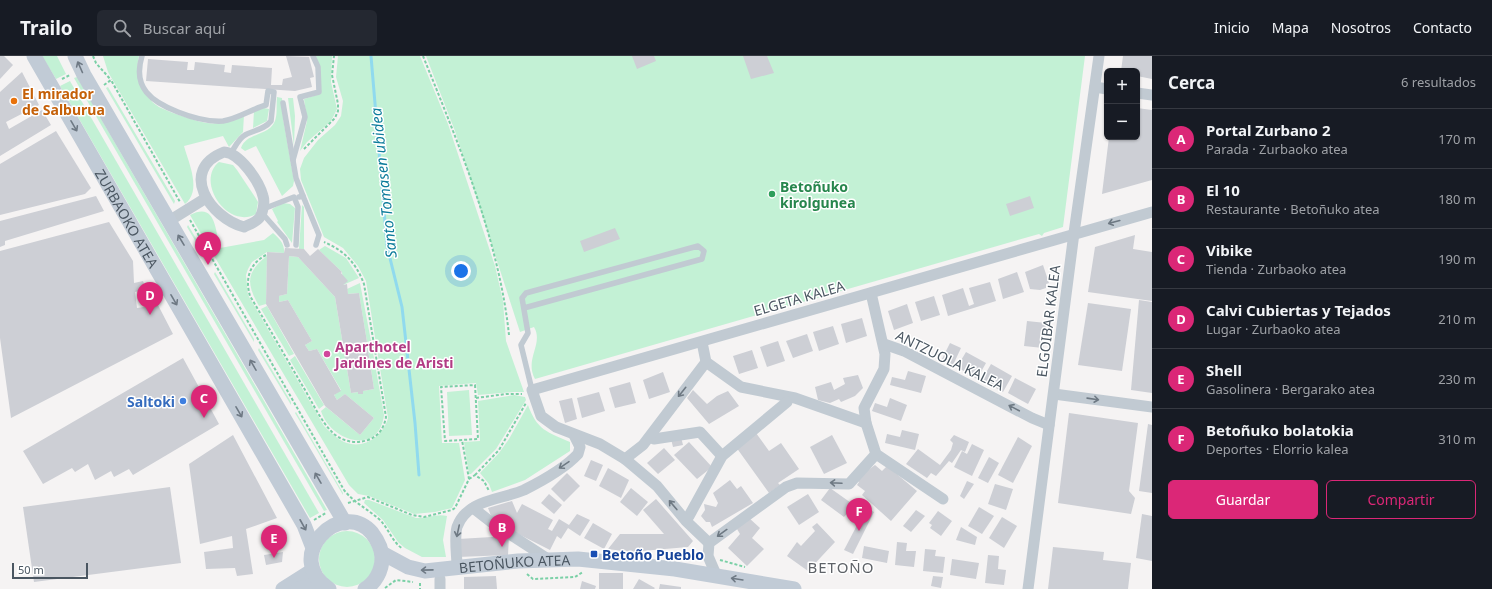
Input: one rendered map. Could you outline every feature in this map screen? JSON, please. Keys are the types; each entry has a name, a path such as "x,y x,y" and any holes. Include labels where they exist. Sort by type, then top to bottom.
{"main road":[{"name":"ZURBAOKO ATEA","path":"34,56 304,525 313,548"},
{"path":"76,56 84,75 345,523"},
{"path":"327,587 313,570 313,548 318,538 325,530 335,525 345,523 358,524 369,531 378,540 382,553 380,572 375,581 366,589"},
{"name":"BETOÑUKO ATEA","path":"382,553 414,570 425,571 548,559 594,560 689,572 774,588 794,589"},
{"path":"283,589 313,570"},
{"path":"298,589 327,587"}],"street":[{"name":"ELGOIBAR KALEA","path":"1028,589 1074,233 1099,56"},
{"path":"1095,87 1104,88"},
{"path":"1140,93 1152,95"},
{"path":"224,152 231,152 244,164 263,196 262,211 259,218 244,227 233,224 225,219 206,198 201,175 205,164 213,156 224,152"},
{"path":"169,221 206,198"},
{"name":"ELGETA KALEA","path":"529,395 702,342 1074,233 1152,212"},
{"name":"ANTZUOLA KALEA","path":"870,293 884,344 904,351 1032,418 1049,425"},
{"path":"702,342 706,362 741,387 795,398 866,423"},
{"path":"884,344 884,369 864,408 866,423 876,454 943,499"},
{"path":"625,459 643,445 706,362"},
{"path":"1054,394 1152,407"},
{"path":"529,395 541,416 556,427 600,444 625,459 657,486 686,521 709,542"},
{"path":"689,516 722,456 787,402"},
{"path":"654,439 700,432 722,456"},
{"path":"574,435 580,447 578,454"},
{"path":"457,567 458,527 464,515 473,508 531,486 578,454 590,447 600,444"},
{"path":"709,542 786,487 797,483 849,484 876,454"},
{"path":"473,508 491,522 548,559"},
{"path":"709,542 708,556 718,577"},
{"path":"689,572 697,567 708,556"}],"lane":[{"path":"142,56 139,72 140,80 150,96 160,105 203,121 225,120 266,105 268,91 274,92 270,121 268,125 257,131 244,135 231,152"},
{"path":"293,160 305,117 300,97 319,92 318,67 313,56"},
{"path":"283,103 296,178 318,235 317,242"},
{"path":"287,245 285,239 262,211 294,197 302,196"},
{"path":"294,197 298,207 296,245"},
{"path":"524,308 702,259 704,251 698,246 526,293 522,298 528,333 521,345 529,395"}],"path":[{"path":"93,56 96,64 111,80 344,490 353,501 379,520 397,545 409,553"},
{"path":"303,151 335,118 338,111 332,75 334,56"},
{"path":"424,56 460,149 493,248 506,303 509,335"},
{"path":"108,91 104,84 111,80"},
{"path":"266,255 254,263 248,273 250,296 315,407 329,428 343,440 350,442 366,440 373,438 382,429 386,417 364,284 355,266 346,254 337,248 317,242"},
{"path":"211,270 216,266"},
{"path":"254,346 260,343"},
{"path":"475,385 478,439 462,440 444,441 441,387 475,385"},
{"path":"336,509 353,501 368,497 412,515 424,517 455,508 469,479 475,475 499,450 529,395 516,393 476,398"},
{"path":"462,440 469,479"},
{"path":"475,475 484,482 490,494"},
{"path":"526,574 533,578 575,577 585,571"},
{"path":"384,589 396,580 440,584"},
{"path":"420,583 420,589"}],"green space":[{"path":"42,56 57,56 66,74 56,79"},
{"path":"103,56 139,56 139,78 144,91 153,102 165,110 205,123 221,122 244,115 243,132 229,147 223,136 184,146 193,177 193,192 190,199 185,204 108,72"},
{"path":"316,56 332,56 331,82 337,109 331,121 307,142 300,151 307,121 304,99 320,94"},
{"path":"338,56 420,56 448,124 495,266 503,301 506,341 524,392 478,395 476,383 439,386 442,443 459,443 465,480 452,508 435,512 414,514 369,496 358,494 349,485 190,215 205,212 210,215 215,226 220,248 264,240 273,233 279,239 283,244 284,253 267,252 252,262 248,269 246,275 248,295 324,426 338,439 351,444 365,443 377,436 382,431 388,418 366,281 358,266 343,248 324,237 301,180 300,169 304,158 318,140 335,125 341,116 343,101 336,77"},
{"name":"Betoñuko kirolgunea","path":"426,56 1085,56 1063,227 1044,233 1042,236 1039,234 535,379 532,372 532,358 537,339 534,327 520,332 455,131"},
{"path":"77,77 327,510 324,511 74,78"},
{"path":"70,81 319,513 310,518 60,86"},
{"path":"108,87 175,201 174,204 106,88"},
{"path":"277,97 282,98 283,118 294,181 293,186 282,196 256,146 245,151 241,148 247,140 267,130 274,123"},
{"path":"288,98 293,98 295,116 294,146"},
{"path":"264,108 269,109 267,121 253,128 254,111"},
{"path":"219,162 233,165 237,170 258,202 256,214 245,217 235,215 225,210 218,201 213,191 211,180 213,170"},
{"path":"283,203 290,204 295,208 292,243 277,222 278,221 272,209"},
{"path":"302,205 304,207 304,249 299,249"},
{"path":"188,225 210,262 209,264 187,227"},
{"path":"325,246 346,258 359,278 343,285 342,272 319,250"},
{"path":"267,256 266,304 259,306 252,291 250,278 255,267"},
{"path":"289,256 298,257 335,297 351,393 358,392 358,394 363,394 363,391 374,389 368,350 360,351 360,348 372,347 384,415 380,428 373,436 365,440 354,440 344,437 326,422 321,411 326,407 360,435 374,418 345,394 337,400 334,395 341,390 317,349 309,351 305,345 312,341 288,300 279,302 279,296 287,294"},
{"path":"215,272 254,339 254,342 214,274"},
{"path":"360,283 371,341 367,342 359,293 348,294 347,289"},
{"path":"267,306 294,354 289,356 261,309"},
{"path":"259,348 291,402 291,405 258,350"},
{"path":"295,356 324,405 319,409 290,360"},
{"path":"469,390 472,435 449,436 447,392"},
{"path":"514,395 525,397 526,400 496,449 471,474 469,474 464,442 480,441 478,401"},
{"path":"528,405 531,413 539,425 555,436 570,442 570,451 525,480 492,492 489,484 480,473 499,453 509,439"},
{"path":"296,412 343,493 343,495 295,413"},
{"path":"365,500 369,500 416,518 439,515 447,516 443,540 446,557 422,557 405,548 398,542 383,520 364,503"},
{"path":"347,531 358,533 367,539 373,548 375,559 373,570 367,579 358,585 347,587 336,585 327,579 321,570 319,559 321,548 327,539 336,533"}],"building":[{"path":"0,56 4,56 13,65 0,79"},
{"path":"286,56 309,57 314,77 310,78 312,87 295,91 146,81 148,59 188,62 187,70 194,70 195,62 225,65 224,72 231,73 232,65 272,68 271,85 282,85 283,79 292,77"},
{"path":"632,56 654,56 656,61 637,69"},
{"path":"743,56 767,56 774,73 751,79"},
{"path":"1123,56 1152,56 1152,79 1140,77 1140,68 1121,68"},
{"path":"22,72 39,105 6,122 9,129 42,110 51,125 0,156 0,92"},
{"path":"1140,108 1152,110 1152,180 1102,194 1109,140 1140,140"},
{"path":"56,131 91,188 85,194 0,215 0,164"},
{"path":"96,196 104,211 5,241 5,245 0,247 0,221"},
{"path":"1030,196 1034,208 1010,216 1006,204"},
{"path":"109,222 133,261 134,283 143,281 146,289 135,292 137,308 158,305 173,334 11,418 0,338 0,251"},
{"path":"615,228 620,239 584,252 580,241"},
{"path":"1135,235 1133,249 1152,252 1152,301 1088,292 1095,247"},
{"path":"285,248 304,249 310,256 318,249 342,272 341,273 348,281 343,285 347,284 348,294 359,293 367,342 359,343 360,351 368,350 374,389 363,391 363,394 358,394 358,392 351,393 335,297 298,257 289,256 287,294 279,296 279,302 288,300 312,341 305,345 309,351 317,349 341,391 334,395 337,400 345,394 374,418 360,435 325,406 266,304 267,252 284,253"},
{"path":"1043,265 1049,283 1046,284 1046,288 1040,290 1030,289 1025,272"},
{"path":"1017,272 1024,292 1003,299 998,279"},
{"path":"990,282 996,301 948,316 942,295 963,288 969,306 974,304 969,288"},
{"path":"934,296 940,315 921,321 915,302"},
{"path":"1139,300 1152,302 1152,393 1131,390"},
{"path":"1088,303 1131,309 1122,371 1078,365"},
{"path":"907,304 913,323 894,330 888,311"},
{"path":"862,318 867,336 846,343 841,324"},
{"path":"1027,321 1046,323 1043,348 1024,346"},
{"path":"833,326 839,344 819,351 813,332"},
{"path":"807,334 813,351 793,358 786,341"},
{"path":"778,341 785,361 767,367 760,347"},
{"path":"950,343 961,348 953,365 942,359"},
{"path":"752,350 758,368 739,374 733,356"},
{"path":"966,352 986,363 977,379 957,367"},
{"path":"183,358 219,424 133,475 129,469 114,477 111,471 95,480 88,464 75,472 72,468 43,484 23,451"},
{"path":"991,364 1012,376 1003,392 982,380"},
{"path":"908,371 926,376 921,393 890,385 892,377 905,380"},
{"path":"663,372 670,392 649,399 643,380"},
{"path":"858,375 863,388 855,396 841,402 839,399 830,403 818,400 815,387 831,382 834,390 845,384 843,378"},
{"path":"1015,378 1036,389 1028,404 1008,393"},
{"path":"630,382 636,403 615,408 609,388"},
{"path":"693,390 707,404 717,396 728,391 739,406 709,424 687,398"},
{"path":"599,392 605,411 582,418 577,398"},
{"path":"572,398 577,419 565,423 559,401"},
{"path":"890,398 907,405 901,421 872,411 875,403 887,407"},
{"path":"1069,413 1138,423 1129,491 1135,498 1131,514 1058,503"},
{"path":"1148,424 1152,425 1152,493 1139,491"},
{"path":"902,430 919,434 915,450 885,443 887,434 900,437"},
{"path":"756,433 769,451 781,443 799,469 778,483 780,485 769,493 736,447"},
{"path":"233,435 277,518 246,529 253,574 237,576 235,568 206,569 204,552 233,548 232,536 200,544 189,464"},
{"path":"832,435 847,463 824,474 810,447"},
{"path":"954,435 969,442 965,452 961,450 952,463 949,461 936,476 931,473 927,478 906,464 918,449 940,465 951,450 953,443 950,440"},
{"path":"681,437 683,445 673,447 671,439"},
{"path":"1018,437 1032,446 1013,483 998,475"},
{"path":"689,442 712,467 697,479 674,455"},
{"path":"972,444 984,450 972,476 954,467 962,451 967,454"},
{"path":"664,448 675,460 658,474 647,463"},
{"path":"989,457 999,463 988,483 978,478"},
{"path":"591,460 603,465 596,481 584,476"},
{"path":"875,465 882,471 887,466 917,491 891,521 862,495 865,491 857,485 859,482 856,479"},
{"path":"608,468 629,480 621,498 599,486"},
{"path":"567,473 580,486 564,502 551,489"},
{"path":"730,480 737,489 741,486 753,503 712,527 710,522 706,522 701,516 705,510 704,504 716,507 718,503 713,493"},
{"path":"967,481 974,484 964,499 960,496"},
{"path":"995,484 1013,489 1006,510 988,504"},
{"path":"170,487 181,563 34,582 23,507"},
{"path":"631,488 648,502 637,516 620,502"},
{"path":"830,488 854,505 844,517 821,500"},
{"path":"549,494 562,505 554,514 541,503"},
{"path":"808,494 819,512 799,525 787,507"},
{"path":"656,499 693,541 688,547 630,552 608,549 620,534 664,534 643,510"},
{"path":"512,501 517,513 522,504 553,520 548,529 552,531 559,519 569,525 577,514 590,520 580,536 568,528 561,539 557,536 550,550 493,521 488,508"},
{"path":"979,507 994,516 982,534 968,526"},
{"path":"866,508 874,512 853,554 844,550"},
{"path":"916,510 925,516 911,532 903,526"},
{"path":"938,511 952,521 941,536 930,528 932,525 929,523"},
{"path":"1142,514 1152,516 1152,561 1136,558"},
{"path":"1002,517 1017,526 1004,548 989,538"},
{"path":"749,518 760,528 752,538 764,549 747,566 728,548 740,534 737,529"},
{"path":"593,523 612,534 604,549 584,538"},
{"path":"817,523 835,542 808,571 787,556 797,542 801,546 815,531 812,527"},
{"path":"961,527 977,537 975,545 956,540"},
{"path":"509,536 508,555 458,557 458,539"},
{"path":"897,542 907,543 906,551 916,551 914,567 895,565"},
{"path":"864,546 889,551 887,563 862,558"},
{"path":"1053,547 1104,552 1103,560 1131,563 1128,589 1048,589"},
{"path":"925,549 936,550 935,556 945,557 943,573 923,571"},
{"path":"283,552 282,562 266,565 264,555"},
{"path":"988,555 999,556 998,569 1006,570 1004,585 985,583"},
{"path":"952,559 979,563 976,579 950,575"},
{"path":"599,573 623,573 623,589 599,589"},
{"path":"496,576 497,589 464,589 464,577"},
{"path":"933,576 943,577 941,588 931,586"},
{"path":"639,579 655,588 633,589"},
{"path":"582,581 596,586 595,589 580,589"},
{"path":"660,584 681,587 681,589 659,589"}],"waterway":[{"name":"Santo Tomasen ubidea","path":"371,56 387,246 402,307 415,423 419,475"}],"place":[{"name":"El mirador de Salburua","path":"14,101"},
{"name":"Betoñuko kirolgunea","path":"772,194"},
{"name":"Portal Zurbano 2","path":"208,265"},
{"name":"Calvi Cubiertas y Tejados","path":"150,315"},
{"name":"Aparthotel Jardines de Aristi","path":"327,354"},
{"name":"Saltoki","path":"183,401"},
{"name":"Vibike","path":"204,418"},
{"name":"Betoñuko bolatokia","path":"859,531"},
{"name":"El 10","path":"502,547"},
{"name":"Betoño Pueblo","path":"594,554"},
{"name":"Shell","path":"274,558"}],"district":[{"name":"BETOÑO","path":"841,567"}]}
